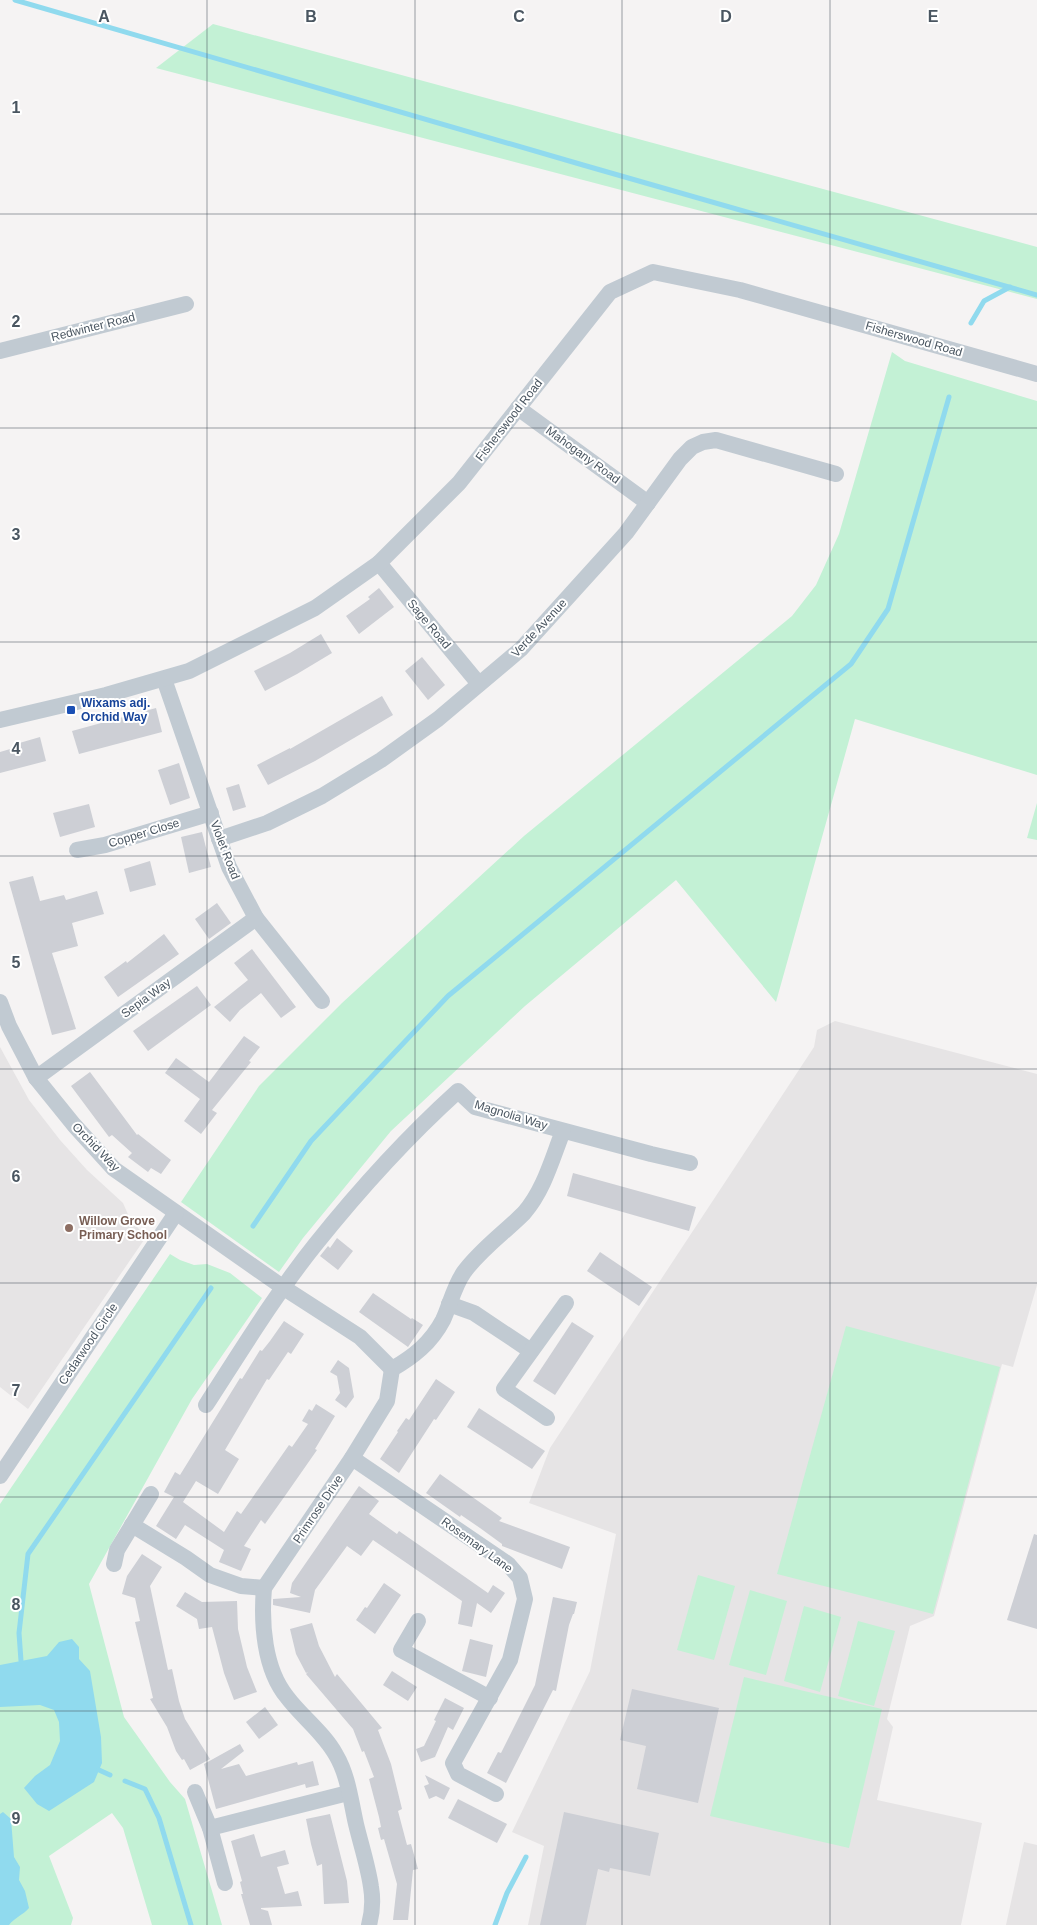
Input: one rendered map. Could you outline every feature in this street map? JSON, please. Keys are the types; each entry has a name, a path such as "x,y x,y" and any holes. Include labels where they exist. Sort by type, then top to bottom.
{"street":[{"name":"Fisherswood Road","path":"0,720 106,695 189,672 316,608 379,564 459,484 610,292 653,272 740,290 1037,374"},
{"name":"Redwinter Road","path":"0,351 186,304"},
{"name":"Mahogany Road","path":"518,408 648,503"},
{"name":"Verde Avenue","path":"219,839 267,822 322,796 380,760 438,719 521,649 626,533 680,459 692,447 703,442 716,440 836,474"},
{"name":"Sage Road","path":"379,564 479,684"},
{"name":"Violet Road","path":"164,679 229,867 256,918 322,1001"},
{"name":"Copper Close","path":"77,850 105,846 211,813"},
{"name":"Sepia Way","path":"36,1078 256,918"},
{"name":"Orchid Way","path":"0,1002 36,1078 74,1125 114,1169 284,1288 360,1337 392,1369"},
{"name":"Magnolia Way","path":"284,1288 315,1245 370,1180 405,1141 458,1091 475,1107 690,1162"},
{"path":"392,1369 410,1359 424,1348 442,1322 463,1273 483,1249 524,1212 541,1188 563,1131"},
{"name":"Cedarwood Circle","path":"0,1476 176,1213"},
{"path":"206,1405 284,1288"},
{"path":"547,1418 504,1389 566,1303"},
{"path":"449,1304 474,1313 531,1351"},
{"name":"Primrose Drive","path":"369,1925 372,1888 344,1774 336,1755 304,1715 286,1697 276,1679 268,1654 262,1613 264,1588 352,1458 387,1401 392,1369"},
{"name":"Rosemary Lane","path":"352,1458 508,1564 520,1578 525,1600 510,1660 453,1763 458,1774 496,1794"},
{"path":"114,1564 117,1550 151,1494"},
{"path":"132,1525 210,1575 241,1586 264,1588"},
{"path":"418,1621 401,1650 490,1698"},
{"path":"195,1792 210,1828 225,1883"},
{"path":"210,1828 348,1793"}],"shaded area":[{"path":"835,1021 1037,1074 1037,1285 1013,1367 1002,1364 934,1616 910,1626 887,1719 893,1727 877,1800 982,1823 961,1925 528,1925 544,1846 512,1832 590,1671 616,1534 529,1503 550,1448 814,1047 817,1030"},
{"name":"Willow Grove Primary School","path":"0,1047 29,1100 60,1140 87,1170 123,1203 130,1219 146,1237 28,1409 0,1387"},
{"path":"1024,1842 1037,1845 1037,1925 1006,1925"}],"green space":[{"path":"213,24 1037,247 1037,299 156,68"},
{"path":"892,352 905,361 1037,401 1037,775 855,719 776,1002 676,880 525,1006 391,1131 303,1238 279,1272 181,1202 259,1086 342,1003 524,836 792,616 816,585 839,534"},
{"path":"1037,803 1037,840 1027,838"},
{"path":"170,1254 194,1265 207,1264 230,1273 262,1298 192,1399 89,1584 124,1717 170,1782 185,1799 222,1925 152,1925 123,1828 112,1813 49,1856 73,1918 71,1925 0,1925 0,1504"},
{"path":"846,1326 1000,1367 933,1614 777,1574"},
{"path":"698,1575 735,1586 714,1660 677,1650"},
{"path":"750,1590 787,1601 766,1675 729,1665"},
{"path":"804,1606 841,1617 820,1692 784,1681"},
{"path":"858,1621 895,1631 874,1706 838,1696"},
{"path":"744,1677 882,1709 849,1848 710,1816"}],"water":[{"path":"72,1639 79,1647 79,1659 90,1671 101,1737 102,1763 94,1782 49,1811 37,1804 24,1788 35,1776 50,1765 60,1741 59,1722 54,1710 40,1705 0,1707 0,1665 47,1656 59,1642"},
{"path":"3,1812 11,1819 14,1857 20,1867 19,1880 25,1891 29,1908 9,1925 0,1925 0,1814"}],"building":[{"path":"379,588 394,607 359,634 346,616 370,599 368,597"},
{"path":"321,634 332,653 265,691 254,671 290,653"},
{"path":"422,657 445,685 428,700 405,671"},
{"path":"382,696 393,715 315,761 268,785 257,765 290,749"},
{"path":"156,708 162,732 79,754 72,731"},
{"path":"40,737 46,761 0,773 0,752 17,747 16,744"},
{"path":"179,763 190,798 170,805 158,770"},
{"path":"239,784 246,807 233,811 226,788"},
{"path":"89,804 95,827 60,837 53,813"},
{"path":"202,832 211,867 189,873 181,837"},
{"path":"150,861 156,885 130,892 124,869"},
{"path":"33,876 40,901 64,895 66,900 97,891 104,914 72,923 78,946 52,953 76,1029 52,1035 9,882"},
{"path":"217,903 231,923 209,939 195,919"},
{"path":"164,934 179,954 118,997 104,977 126,961 127,963"},
{"path":"252,949 296,1007 281,1018 261,993 240,1010 230,1022 214,1007 248,980 234,963"},
{"path":"197,986 211,1005 148,1051 133,1031"},
{"path":"244,1036 260,1047 249,1061 251,1062 212,1110 217,1113 201,1134 184,1121 200,1099 165,1073 176,1058 209,1082"},
{"path":"90,1072 137,1135 171,1160 161,1174 151,1168 148,1172 128,1157 132,1153 112,1135 109,1137 71,1086"},
{"path":"573,1173 696,1207 689,1231 567,1196"},
{"path":"337,1238 353,1251 338,1270 320,1256 328,1246 330,1248"},
{"path":"600,1252 652,1287 639,1306 587,1271"},
{"path":"373,1293 423,1325 408,1347 359,1312"},
{"path":"284,1321 304,1334 291,1354 288,1352 269,1380 267,1379 225,1450 239,1459 218,1494 196,1481 183,1502 224,1532 237,1511 241,1514 289,1445 292,1447 308,1424 302,1421 309,1409 312,1411 316,1404 335,1416 315,1449 317,1450 287,1493 265,1524 261,1520 244,1546 251,1549 241,1571 219,1562 224,1550 185,1525 176,1539 156,1526 174,1497 164,1492 175,1472 180,1475 240,1378 242,1379 260,1350 262,1351"},
{"path":"572,1322 594,1336 555,1395 533,1381"},
{"path":"338,1360 349,1368 354,1397 346,1408 335,1400 340,1393 337,1376 330,1372"},
{"path":"436,1379 455,1392 436,1420 434,1419 399,1473 380,1459 406,1418 409,1420"},
{"path":"479,1408 545,1451 532,1469 467,1427"},
{"path":"440,1474 502,1518 499,1521 570,1547 562,1569 502,1546 502,1544 480,1528 461,1515 460,1517 426,1493"},
{"path":"359,1486 379,1501 369,1514 397,1534 399,1531 488,1593 493,1585 505,1593 491,1613 477,1603 472,1627 458,1624 462,1601 373,1540 361,1556 347,1546 315,1590 310,1613 273,1605 273,1599 301,1597 290,1593 292,1583"},
{"path":"1034,1534 1037,1535 1037,1629 1007,1620"},
{"path":"142,1554 162,1567 150,1586 168,1670 172,1669 185,1719 210,1759 190,1770 184,1759 182,1760 176,1751 167,1727 150,1699 153,1698 135,1622 140,1621 135,1598 122,1594 127,1576"},
{"path":"384,1583 401,1595 375,1634 356,1620 365,1607 367,1608"},
{"path":"185,1592 202,1602 237,1601 238,1629 247,1667 257,1692 234,1700 224,1673 212,1627 199,1629 197,1619 176,1606"},
{"path":"553,1597 577,1602 569,1625 556,1691 553,1690 506,1783 487,1773 498,1752 501,1753 535,1685"},
{"path":"312,1623 319,1646 335,1677 337,1674 382,1728 378,1730 391,1764 402,1809 398,1811 407,1845 411,1844 418,1869 413,1870 408,1920 393,1920 397,1884 384,1839 381,1840 378,1828 381,1827 369,1779 374,1777 364,1751 362,1752 353,1729 306,1674 308,1672 306,1673 296,1654 290,1629"},
{"path":"470,1639 493,1645 486,1677 462,1671"},
{"path":"392,1671 417,1687 408,1701 383,1685"},
{"path":"632,1689 719,1708 698,1803 637,1789 646,1746 620,1740"},
{"path":"445,1698 464,1708 453,1730 448,1727 435,1757 421,1762 416,1749 424,1746"},
{"path":"265,1707 278,1725 259,1739 246,1722"},
{"path":"240,1744 244,1751 221,1769 239,1764 246,1776 297,1762 298,1765 313,1761 319,1785 306,1788 305,1784 216,1809 204,1764"},
{"path":"425,1775 450,1788 444,1800 436,1796 429,1799 424,1786 429,1784"},
{"path":"458,1799 507,1824 497,1843 448,1818"},
{"path":"564,1812 659,1833 650,1876 610,1868 609,1872 598,1869 586,1925 540,1925"},
{"path":"330,1814 347,1881 349,1903 324,1904 322,1864 317,1866 311,1844 306,1819"},
{"path":"254,1834 261,1857 285,1850 289,1864 277,1867 285,1894 298,1891 302,1906 261,1908 268,1911 272,1925 250,1925 241,1894 243,1894 240,1882 242,1881 231,1841"}],"waterway":[{"path":"15,0 1037,295"},
{"path":"971,323 984,301 1010,287"},
{"path":"253,1226 311,1141 448,996 851,664 888,609 949,397"},
{"path":"21,1661 19,1633 28,1554 211,1288"},
{"path":"99,1770 110,1775"},
{"path":"125,1781 145,1789 159,1818 191,1925"},
{"path":"495,1925 507,1893 526,1857"}],"place":[{"name":"Wixams adj. Orchid Way","path":"71,710"},
{"name":"Willow Grove Primary School","path":"69,1228"}]}
